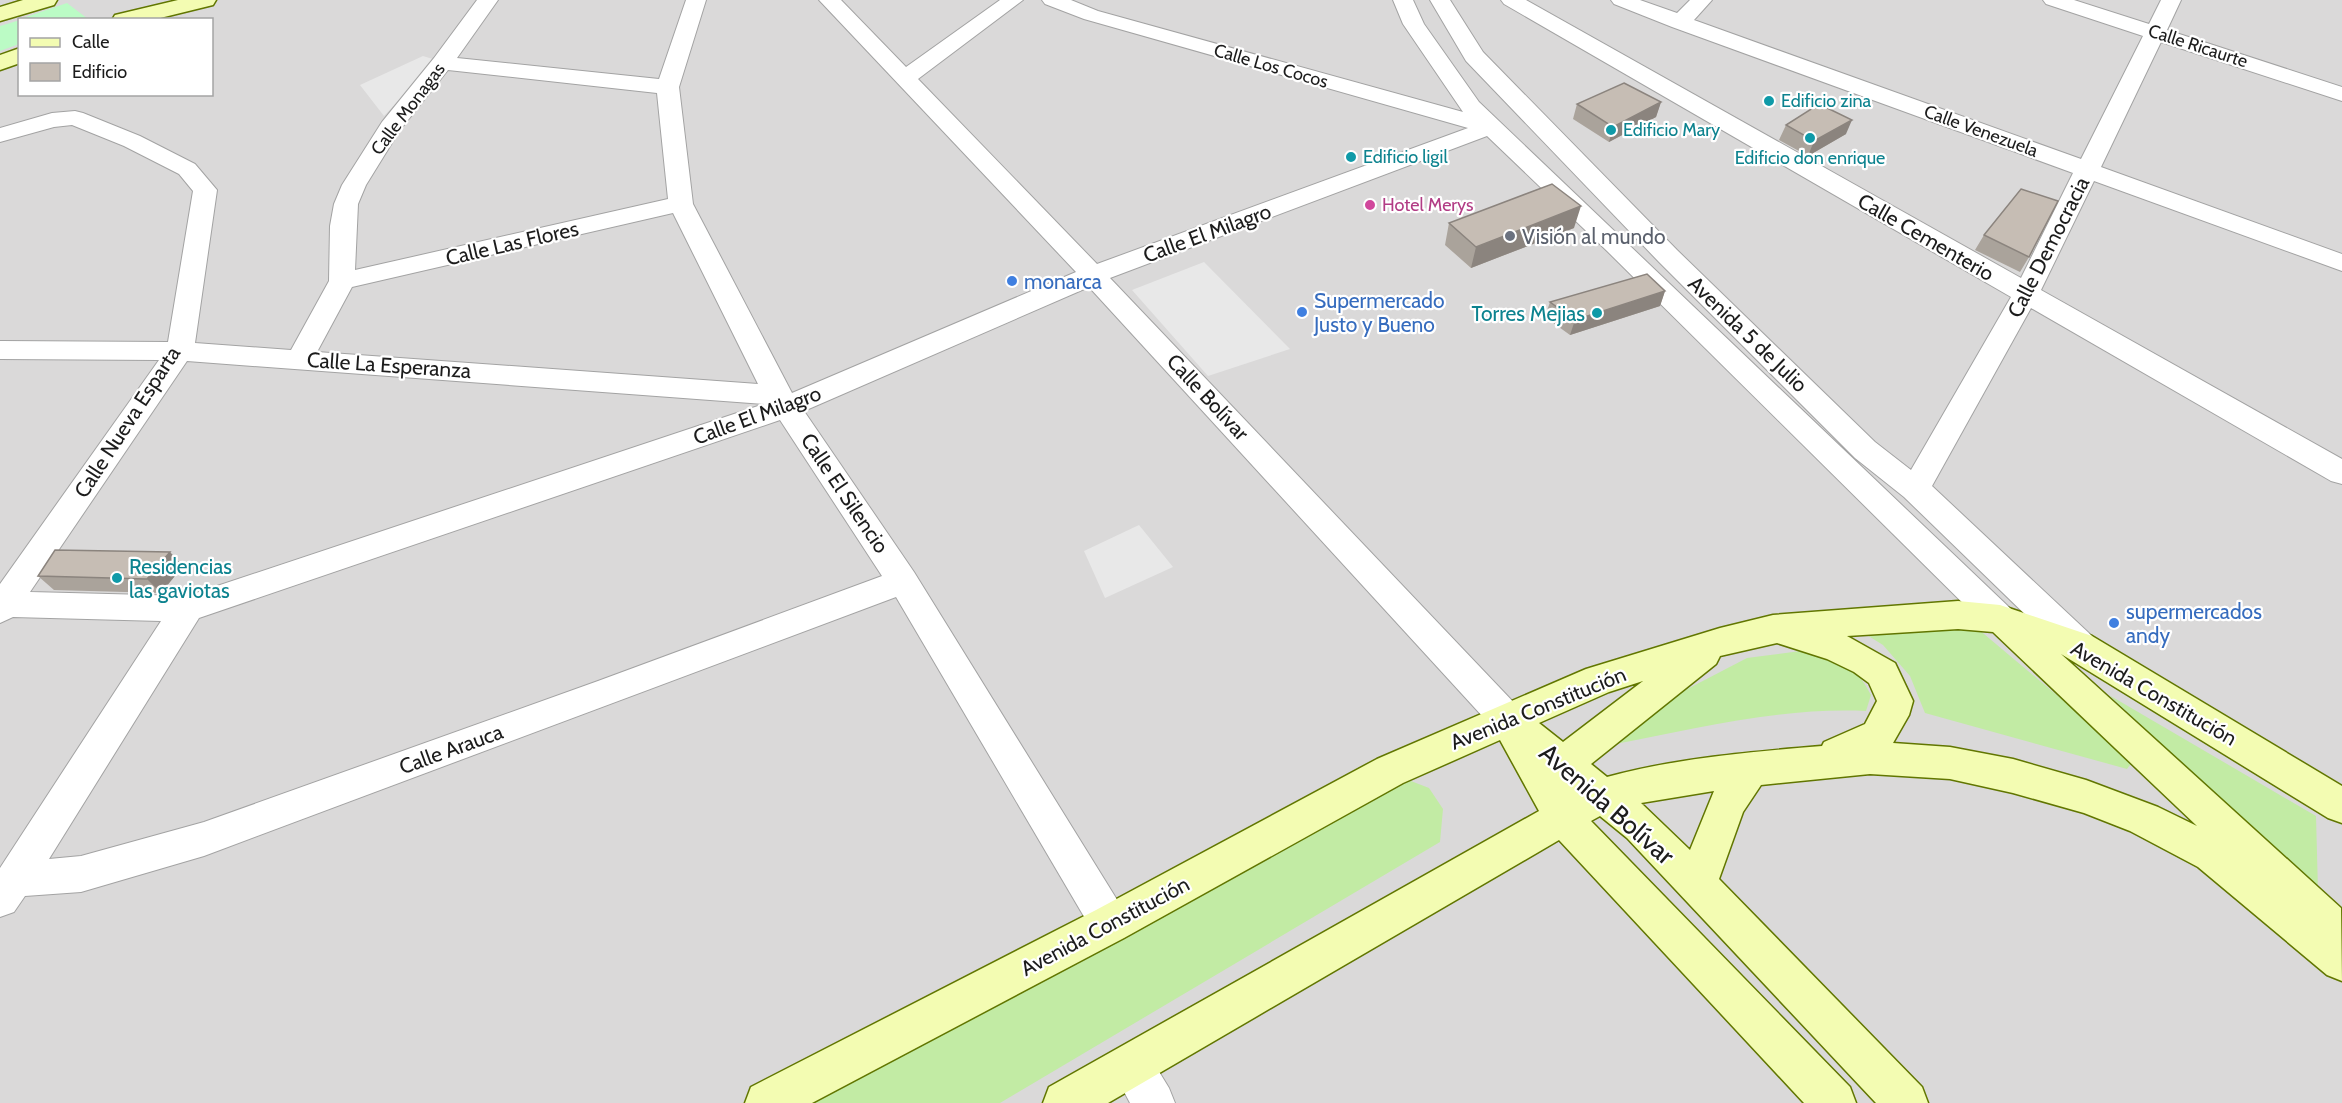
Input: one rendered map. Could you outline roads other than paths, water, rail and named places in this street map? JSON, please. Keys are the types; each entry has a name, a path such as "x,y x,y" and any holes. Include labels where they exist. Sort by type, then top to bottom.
{"main road":[{"path":"0,14 46,0"},
{"path":"104,18 119,9 125,0"},
{"path":"128,18 177,0"},
{"path":"130,18 205,0"},
{"path":"0,63 18,57"},
{"name":"Avenida Constitución","path":"767,1103 1110,924 1390,771 1599,680 1720,642 1773,630 1958,615 2000,619 2080,646 2342,806"},
{"path":"2000,619 2342,936"},
{"path":"1065,1103 1132,1067 1602,795 1632,787 1763,767 1835,753 1878,735 1891,715 1895,701 1882,673 1866,662 1836,648 1773,630"},
{"path":"1563,764 1720,642"},
{"name":"Avenida Bolívar","path":"1507,719 1641,826 1906,1103"},
{"name":"Avenida Bolívar","path":"1507,719 1563,818 1834,1103"},
{"path":"1697,884 1727,804 1763,767 1870,758 1950,763 2013,776 2086,797 2144,819 2212,854 2342,961"}],"street":[{"name":"Calle Monagas","path":"300,358 342,281 343,226 346,204 390,127 442,63 488,0"},
{"name":"Calle El Silencio","path":"696,0 668,87 681,204 783,401 903,581 1110,924"},
{"name":"Calle Bolívar","path":"829,0 1093,274 1507,719"},
{"path":"905,78 1013,0"},
{"name":"Calle Los Cocos","path":"1052,0 1091,15 1491,128"},
{"name":"Avenida 5 de Julio","path":"1403,0 1414,24 1471,107 1491,128 1615,243 2000,619"},
{"name":"Avenida 5 de Julio","path":"1440,0 1474,57 1668,256 1865,450 1915,489 2080,646"},
{"name":"Calle Cementerio","path":"1511,0 2342,473"},
{"name":"Calle Venezuela","path":"1621,0 2342,263"},
{"path":"1679,23 1702,0"},
{"name":"Calle Ricaurte","path":"2054,0 2342,94"},
{"name":"Calle Democracia","path":"1915,489 2026,294 2170,0"},
{"path":"0,69 18,57"},
{"path":"442,63 668,87"},
{"path":"1491,128 1504,87"},
{"name":"Calle Nueva Esparta","path":"0,135 52,120 75,118 132,141 187,169 205,190 180,351 1,606"},
{"name":"Calle El Milagro","path":"1,606 187,609 783,401 1093,274 1491,128"},
{"name":"Calle Las Flores","path":"342,281 681,204"},
{"name":"Calle La Esperanza","path":"0,350 180,351 300,358 783,401"},
{"name":"Calle Arauca","path":"8,889 81,874 204,839 903,581"},
{"path":"8,889 187,609"},
{"path":"1132,1067 1154,1103"}],"place":[{"name":"Edificio zina","path":"1769,101"},
{"name":"Edificio Mary","path":"1611,130"},
{"name":"Edificio don enrique","path":"1810,138"},
{"name":"Edificio ligil","path":"1351,157"},
{"name":"Hotel Merys","path":"1370,205"},
{"name":"Visión al mundo","path":"1510,236"},
{"name":"monarca","path":"1012,281"},
{"name":"Supermercado Justo y Bueno","path":"1302,312"},
{"name":"Torres Mejias","path":"1597,313"},
{"name":"Residencias las gaviotas","path":"117,578"},
{"name":"supermercados andy","path":"2114,623"}]}
